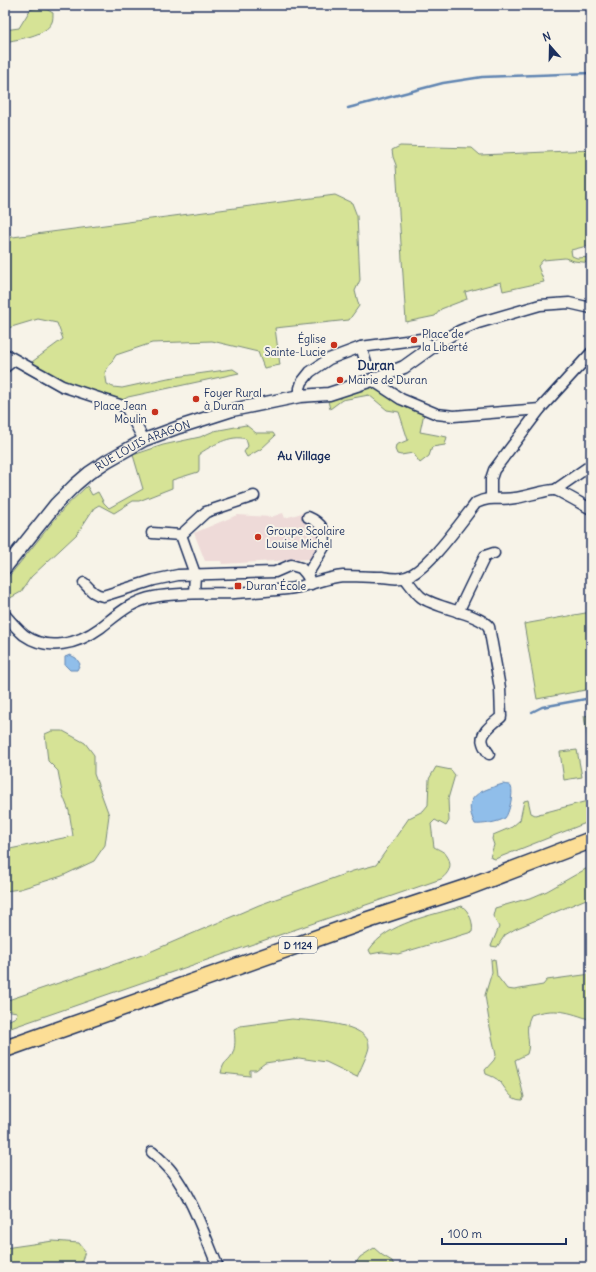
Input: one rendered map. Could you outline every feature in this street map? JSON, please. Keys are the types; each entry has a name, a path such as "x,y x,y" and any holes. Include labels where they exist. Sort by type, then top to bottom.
{"highway":[{"name":"D 1124","path":"5,1049 368,920 468,887 591,840"}],"street":[{"path":"300,396 300,385 310,372 329,359 361,347 421,339 432,348 459,331 478,323 540,305 569,303 591,308"},
{"path":"361,347 366,363"},
{"name":"RUE LOUIS ARAGON","path":"5,568 56,504 74,485 107,461 144,440 210,416 232,410 300,396 328,394 372,380 390,374 404,367 432,348"},
{"path":"491,498 491,479 494,470 540,409 591,353"},
{"path":"5,354 62,386 126,407 144,440"},
{"path":"5,367 14,360"},
{"path":"372,380 401,399 417,407 437,414 454,416 540,409"},
{"path":"5,615 23,634 34,641 48,645 60,645 89,635 122,609 153,597 194,593 235,593 288,589 309,579 356,576 405,578 425,564 434,555 476,503 491,498 516,498 555,490 591,465"},
{"path":"555,490 591,509"},
{"path":"152,533 181,535 206,512 254,496"},
{"path":"308,517 317,521 321,525 324,532 324,547 309,579"},
{"path":"181,535 195,574 194,593"},
{"path":"458,612 485,556 494,553"},
{"path":"84,583 98,596 103,596 154,580 178,575 274,572 291,565 301,568 309,579"},
{"path":"405,578 421,598 481,620 487,624 490,630 500,688 501,717 484,732 482,737 482,742 489,754"},
{"path":"152,1152 163,1161 183,1188 218,1267"}],"shaded area":[{"name":"Groupe Scolaire Louise Michel","path":"305,512 310,526 319,531 320,542 311,559 222,564 221,561 205,561 194,533 237,515 271,517 283,513 285,518"}],"green space":[{"path":"41,6 53,13 52,21 49,27 38,34 5,42 5,30 19,28 30,10"},
{"path":"400,146 472,148 480,155 591,150 591,245 571,250 572,256 577,258 591,257 591,263 574,261 565,258 543,260 538,266 544,282 503,291 501,282 465,292 467,299 441,309 435,316 406,322 396,165 392,150"},
{"path":"335,195 352,203 357,216 360,280 355,291 359,306 349,320 275,328 280,365 264,368 258,352 212,341 152,343 116,355 105,372 107,384 113,387 122,388 168,378 233,369 239,373 128,397 112,406 59,391 21,370 63,339 57,323 38,319 8,328 5,331 5,238"},
{"path":"372,384 424,413 420,432 447,437 445,445 432,447 429,456 420,463 413,453 401,455 397,454 395,449 396,445 408,440 399,412 387,410 369,395 342,400 330,409 327,397"},
{"path":"246,425 256,433 273,433 275,436 261,449 247,457 244,452 248,446 246,439 228,439 199,454 198,472 172,480 172,488 139,501 133,501 114,513 99,505 94,508 77,534 31,577 21,592 5,601 5,592 8,589 6,580 64,508 87,486 92,495 98,492 104,503 109,508 143,489 133,455 163,445 200,437 214,431"},
{"path":"591,612 591,689 537,699 524,624"},
{"path":"591,715 591,760 584,716"},
{"path":"52,731 63,731 85,743 94,755 94,774 109,815 105,845 94,861 62,876 20,889 5,891 5,850 73,836 69,811 62,793 58,771 48,761 45,734"},
{"path":"577,750 582,777 564,780 560,752"},
{"path":"436,767 451,770 455,775 448,799 449,821 446,826 435,820 431,824 434,847 445,853 450,863 448,871 441,879 5,1030 5,1022 16,1017 17,1012 5,1010 5,1001 145,954 259,905 353,871 376,865 409,818 423,811 428,805 429,779"},
{"path":"528,800 531,813 535,815 591,800 591,821 495,859 490,857 494,845 492,839 493,835 512,827 520,820 524,801"},
{"path":"591,866 591,897 515,929 505,935 497,947 491,946 499,927 493,916 495,908 533,897 547,891"},
{"path":"462,906 467,911 470,918 472,932 398,954 382,952 371,954 369,950 377,940 399,926"},
{"path":"495,959 497,976 507,989 514,990 543,985 547,980 591,974 591,1020 576,1015 554,1011 531,1015 528,1026 529,1045 527,1054 515,1060 524,1097 522,1100 518,1100 509,1094 499,1081 486,1074 485,1070 494,1060 496,1055 485,995 492,972 491,960"},
{"path":"292,1019 338,1024 360,1032 367,1039 369,1047 366,1058 357,1077 326,1062 299,1058 265,1063 256,1070 250,1070 250,1076 221,1073 224,1064 232,1055 234,1049 234,1029 240,1026"},
{"path":"53,1241 79,1243 85,1251 80,1267 5,1267 5,1248"},
{"path":"374,1248 392,1261 395,1267 353,1267 360,1257"}],"water":[{"path":"70,655 76,658 80,664 77,670 70,670 65,665 65,657"},
{"path":"503,784 510,785 512,790 511,803 507,816 499,821 475,824 471,815 470,807 475,796 487,789"}],"waterway":[{"path":"348,108 443,83 482,77 591,73"},
{"path":"532,712 542,707 591,698"}],"place":[{"name":"Place de la Liberté","path":"414,340"},
{"name":"Église Sainte-Lucie","path":"334,345"},
{"name":"Mairie de Duran","path":"340,380"},
{"name":"Foyer Rural à Duran","path":"196,399"},
{"name":"Place Jean Moulin","path":"155,412"},
{"name":"Groupe Scolaire Louise Michel","path":"258,537"},
{"name":"Duran École","path":"238,586"}],"district":[{"name":"Duran","path":"376,365"},
{"name":"Au Village","path":"304,456"}]}
